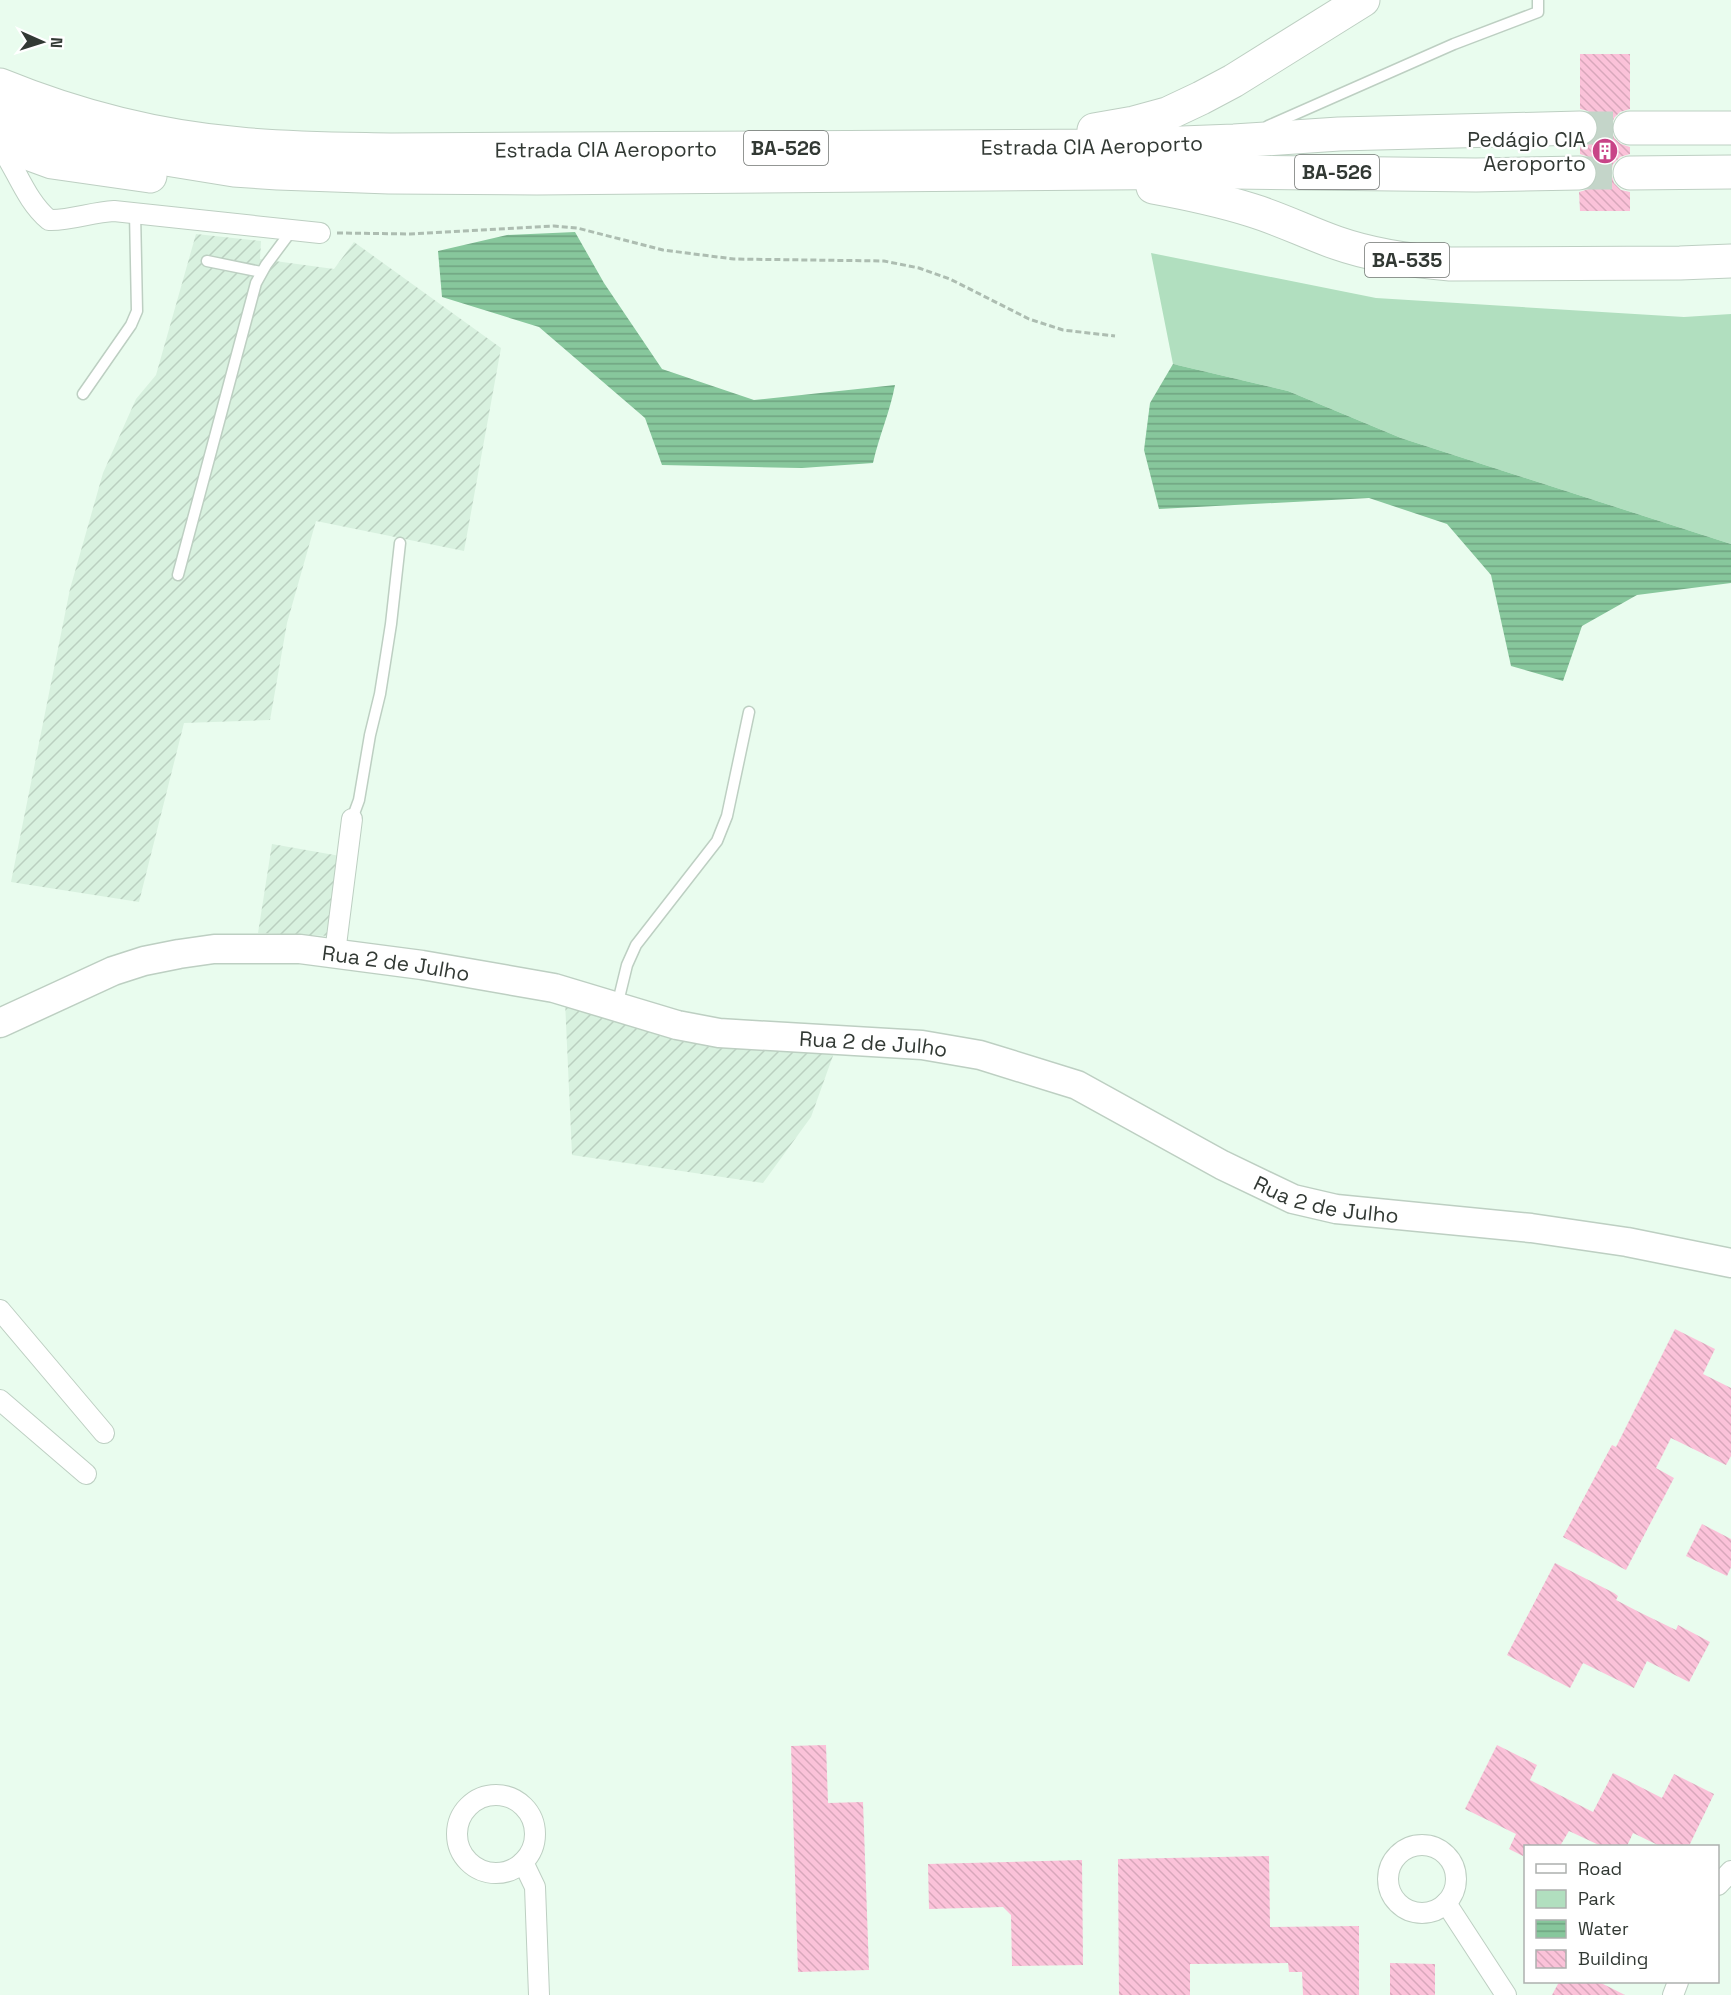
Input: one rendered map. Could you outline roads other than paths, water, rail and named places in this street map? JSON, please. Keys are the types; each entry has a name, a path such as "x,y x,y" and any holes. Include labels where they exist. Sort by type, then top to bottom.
{"highway":[{"name":"BA-526","path":"994,146 1134,123 1167,114 1233,81 1363,0"},
{"name":"Estrada CIA Aeroporto","path":"0,85 67,109 122,124 196,139 280,147 538,150 1104,146 1349,134 1580,128"},
{"name":"Estrada CIA Aeroporto","path":"0,114 116,149 193,164 278,173 388,177 537,178 1095,175 1232,172 1476,175 1579,173"},
{"path":"1630,128 1731,128"},
{"path":"0,144 52,162 215,184 245,183 278,173"},
{"path":"1630,173 1731,172"},
{"name":"BA-535","path":"1095,175 1231,204 1286,222 1337,243 1412,261 1450,264 1731,261"}],"main road":[{"name":"Rua 2 de Julho","path":"0,1023 112,971 156,958 214,949 300,949 335,953 510,979 554,988 677,1025 719,1033 922,1045 980,1055 1077,1085 1222,1165 1293,1199 1336,1209 1531,1228 1627,1242 1731,1263"}],"street":[{"path":"0,144 40,213 49,220 61,220 95,212 135,212 320,233"},
{"path":"26,190 39,171 52,162 72,156 116,149"},
{"path":"335,953 352,819"},
{"path":"0,1310 104,1433"},
{"path":"0,1400 86,1474"},
{"path":"498,1794 511,1797 522,1804 530,1814 535,1839 531,1852 523,1862 506,1871 488,1872 465,1859 458,1841 458,1822 464,1810 474,1801 498,1794"},
{"path":"523,1862 535,1887 539,1995"},
{"path":"1719,1884 1731,1871"},
{"path":"1446,1903 1506,1995"}],"lane":[{"path":"1234,141 1454,44 1538,12 1538,0"},
{"path":"83,394 131,325 137,311 135,212"},
{"path":"178,575 256,283 261,272 292,230"},
{"path":"207,261 261,272"},
{"path":"352,819 359,800 370,735 380,694 400,543"},
{"path":"617,1007 627,965 636,945 717,841 727,816 750,712"}],"water":[{"path":"575,232 604,283 662,369 754,400 895,385 873,463 802,468 662,465 645,418 539,327 442,297 438,251 507,235"},
{"path":"1173,364 1288,391 1401,438 1731,544 1731,583 1637,595 1582,626 1563,681 1511,666 1491,575 1447,524 1369,498 1159,509 1144,450 1150,403"}],"tunnel":[{"path":"1580,128 1630,128"},
{"path":"1579,173 1630,173"}],"place":[{"name":"Pedágio CIA Aeroporto","path":"1605,151"}]}
